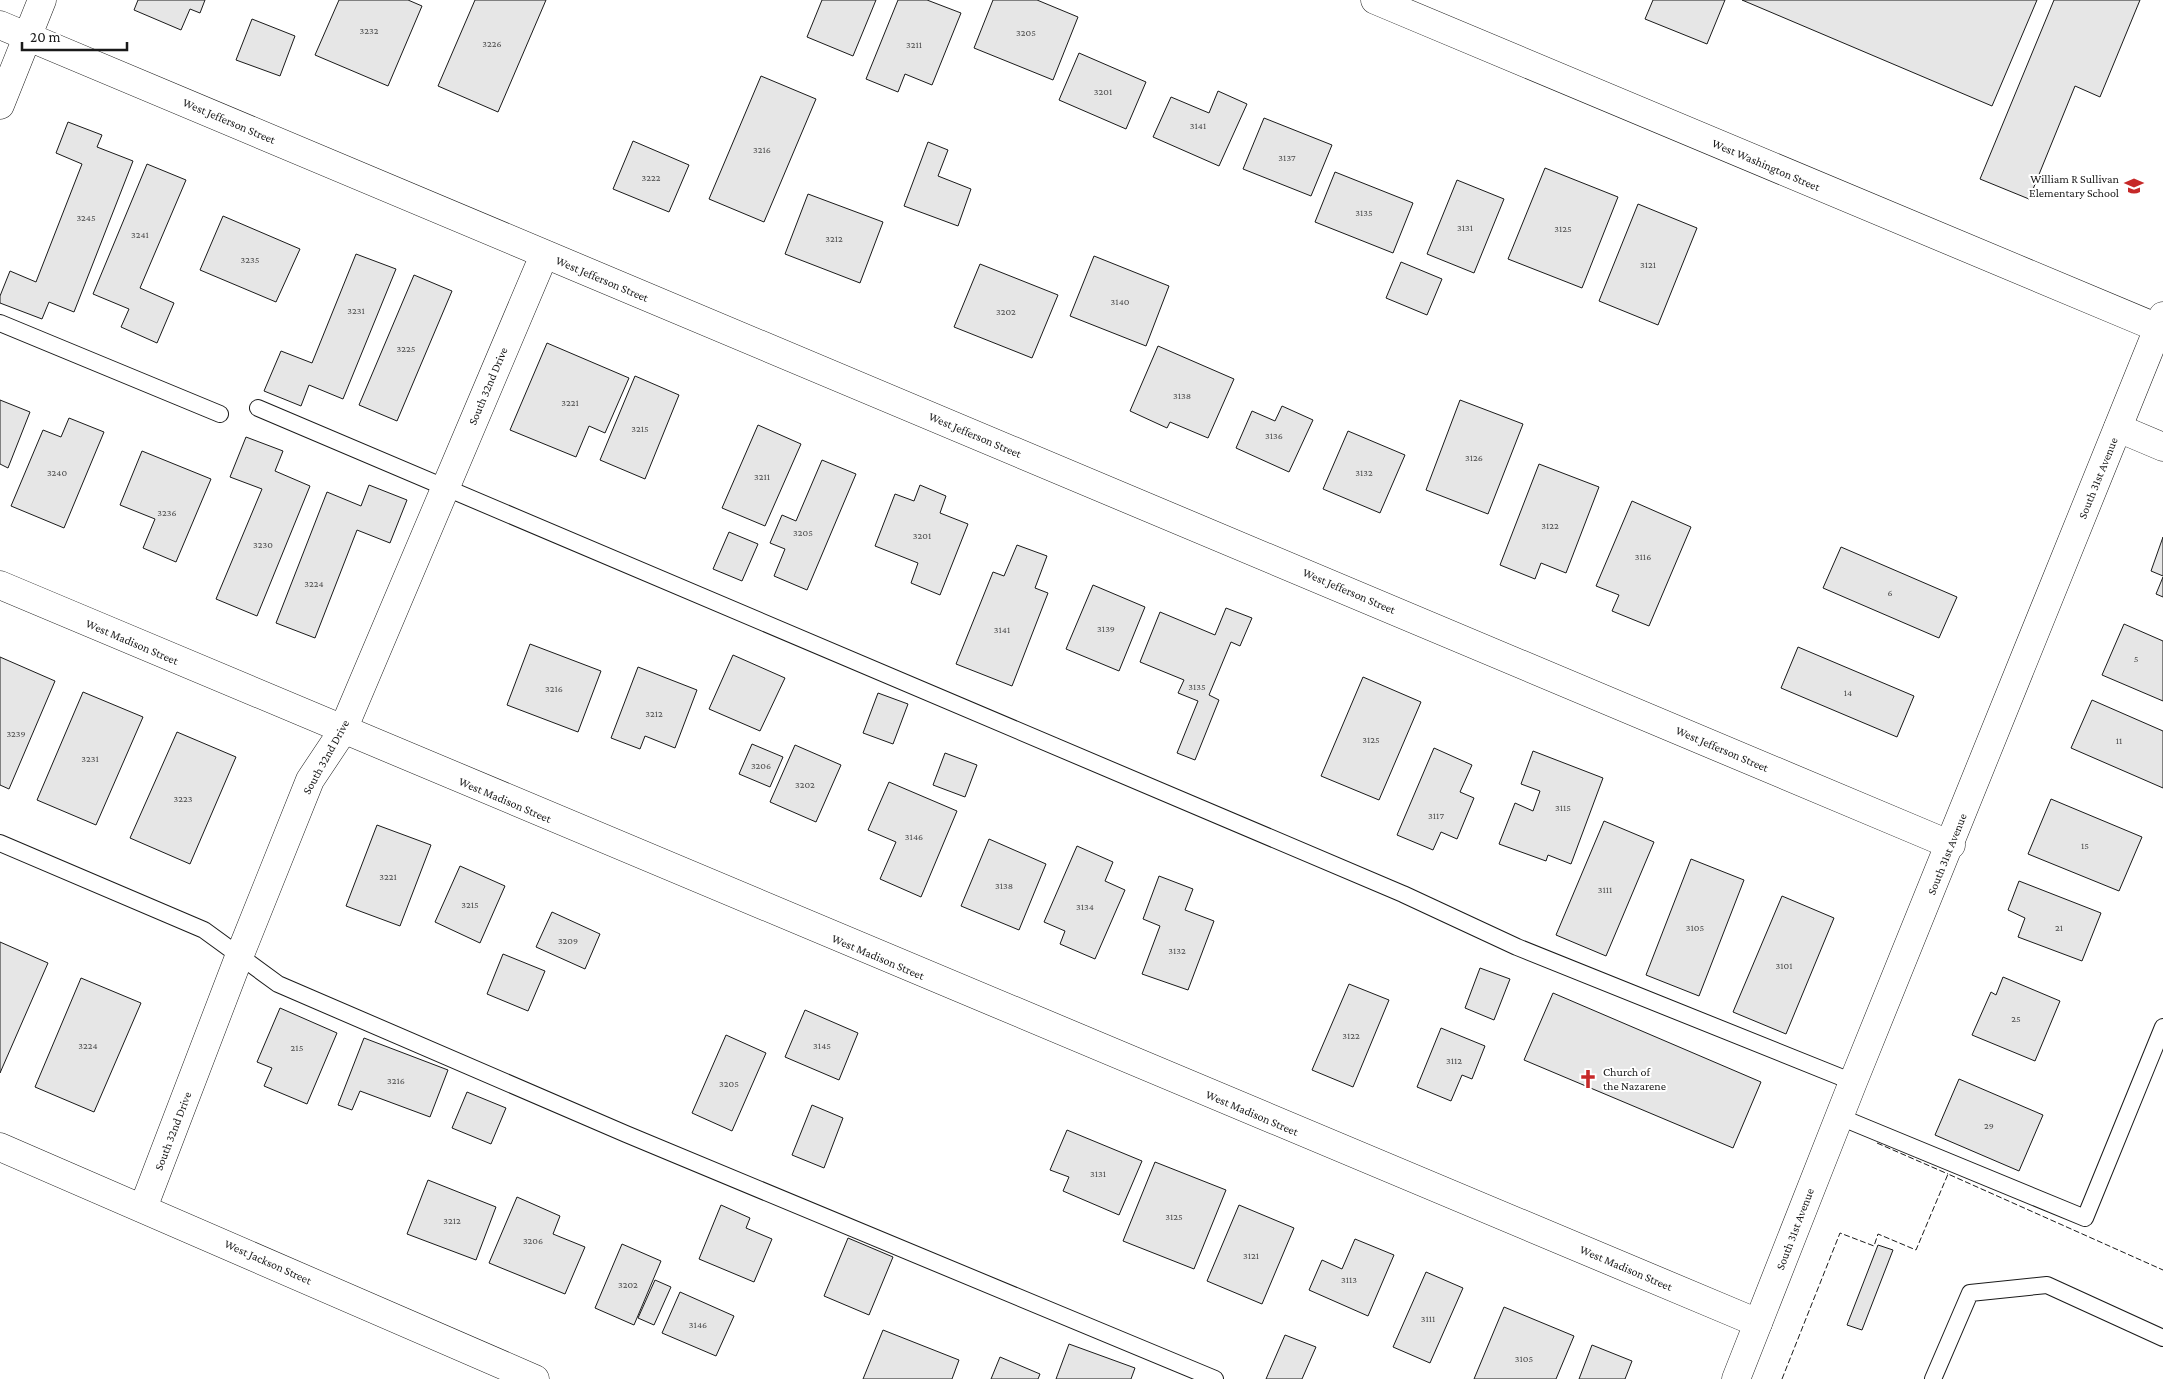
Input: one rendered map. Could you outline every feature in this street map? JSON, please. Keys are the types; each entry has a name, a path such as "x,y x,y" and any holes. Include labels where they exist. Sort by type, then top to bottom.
{"street":[{"path":"0,105 42,0"},
{"name":"West Washington Street","path":"1375,0 2161,322"},
{"name":"West Jefferson Street","path":"0,26 1950,845"},
{"name":"South 32nd Drive","path":"143,1208 239,957 310,780 342,732 544,255"},
{"name":"South 31st Avenue","path":"1736,1379 1853,1082 2161,322"},
{"path":"2118,428 2163,447"},
{"name":"West Madison Street","path":"0,585 342,732 1758,1323"},
{"name":"West Jackson Street","path":"0,1147 535,1379"}],"lane":[{"path":"0,323 220,414"},
{"path":"258,408 1402,894 1516,947 1853,1082"},
{"path":"0,843 204,930 278,984 626,1134 1215,1379"},
{"path":"1840,1117 2085,1218 2163,1027"},
{"path":"1933,1379 1970,1293 2047,1284 2163,1338"}],"building":[{"path":"138,0 205,0 200,13 190,9 181,30 134,10"},
{"path":"339,0 408,0 422,6 388,86 315,55"},
{"path":"475,0 546,0 498,112 438,86"},
{"path":"822,0 876,0 853,56 807,37"},
{"path":"898,0 927,0 961,13 932,85 905,74 898,92 866,79"},
{"path":"993,0 1037,0 1078,17 1053,80 974,48"},
{"path":"1653,0 1725,0 1707,44 1645,19"},
{"path":"1742,0 2037,0 1992,106"},
{"path":"2054,0 2140,0 2100,97 2075,86 2029,199 1980,179"},
{"path":"252,19 295,36 280,76 236,60"},
{"path":"1079,53 1146,82 1126,129 1059,100"},
{"path":"761,76 816,99 764,222 709,199"},
{"path":"1218,91 1247,104 1219,166 1153,137 1171,97 1209,113"},
{"path":"1264,118 1332,145 1311,196 1243,169"},
{"path":"68,122 102,135 97,147 133,161 74,312 49,302 42,319 0,303 0,296 10,271 36,282 82,164 56,153"},
{"path":"633,141 689,165 669,212 613,189"},
{"path":"928,142 948,150 938,176 971,189 958,226 904,206"},
{"path":"147,164 186,180 140,288 174,303 157,343 121,327 129,309 93,294"},
{"path":"1545,168 1618,197 1582,288 1508,259"},
{"path":"1335,172 1413,203 1393,253 1315,222"},
{"path":"1457,180 1504,199 1474,273 1427,254"},
{"path":"808,194 883,222 860,283 785,254"},
{"path":"1638,204 1697,228 1658,325 1599,301"},
{"path":"223,216 300,249 276,302 200,270"},
{"path":"356,254 396,269 343,399 309,385 301,406 264,391 281,351 312,363"},
{"path":"1094,256 1169,286 1146,346 1070,316"},
{"path":"1401,262 1442,279 1427,315 1386,298"},
{"path":"980,264 1058,295 1032,358 954,327"},
{"path":"414,275 452,291 397,421 359,405"},
{"path":"547,343 629,378 605,433 589,426 576,457 510,430"},
{"path":"1158,346 1234,379 1208,438 1170,422 1167,428 1130,411"},
{"path":"635,376 679,395 645,479 600,460"},
{"path":"0,400 30,412 8,468 0,464"},
{"path":"1460,400 1523,424 1488,514 1426,490"},
{"path":"1282,406 1313,420 1289,472 1236,448 1252,411 1275,421"},
{"path":"69,418 104,432 64,528 11,506 43,430 61,437"},
{"path":"758,425 801,444 765,526 722,508"},
{"path":"1348,431 1405,455 1380,513 1323,489"},
{"path":"246,437 283,451 275,471 310,486 257,616 216,599 262,489 230,477"},
{"path":"142,451 211,479 176,562 143,548 155,519 120,505"},
{"path":"822,460 856,474 807,590 774,576 785,549 770,543 782,515 796,521"},
{"path":"1539,464 1599,487 1566,573 1541,563 1535,579 1500,565"},
{"path":"369,485 407,500 390,543 357,530 315,638 276,623 327,492 361,506"},
{"path":"920,485 946,496 940,513 968,524 940,595 911,583 918,563 875,546 895,494 914,501"},
{"path":"1632,501 1691,527 1649,626 1612,611 1619,595 1596,586"},
{"path":"729,532 758,544 742,581 713,569"},
{"path":"2163,537 2163,576 2151,571"},
{"path":"1017,545 1047,556 1035,588 1048,593 1012,686 956,664 993,572 1004,576"},
{"path":"1841,547 1957,597 1939,638 1823,588"},
{"path":"2163,577 2163,597 2156,594"},
{"path":"1093,585 1145,607 1119,671 1066,649"},
{"path":"1226,608 1252,618 1240,646 1231,642 1209,695 1219,700 1195,760 1177,753 1198,701 1178,693 1184,680 1140,662 1160,612 1215,635"},
{"path":"2124,624 2163,641 2163,701 2102,675"},
{"path":"530,644 601,671 578,732 507,705"},
{"path":"1798,647 1914,696 1897,737 1781,688"},
{"path":"733,655 785,678 760,731 709,709"},
{"path":"0,657 55,681 9,789 0,785"},
{"path":"638,667 697,690 675,748 645,736 640,749 611,738"},
{"path":"1363,677 1421,702 1379,800 1321,776"},
{"path":"83,692 143,717 96,825 37,800"},
{"path":"878,693 908,704 893,744 863,733"},
{"path":"2092,700 2163,731 2163,788 2071,748"},
{"path":"177,732 236,757 190,864 130,838"},
{"path":"752,744 783,757 770,787 739,774"},
{"path":"795,745 841,765 816,822 770,802"},
{"path":"1434,748 1472,765 1460,792 1474,798 1457,839 1441,832 1433,850 1397,835"},
{"path":"1533,751 1603,778 1571,864 1548,855 1546,861 1499,844 1515,803 1533,811 1540,791 1521,784"},
{"path":"945,753 977,765 965,797 933,785"},
{"path":"889,782 957,811 921,897 880,879 896,842 868,830"},
{"path":"2051,799 2142,837 2119,891 2028,854"},
{"path":"1604,821 1654,842 1606,956 1556,935"},
{"path":"377,825 431,845 400,926 346,906"},
{"path":"989,839 1046,864 1019,930 961,906"},
{"path":"1077,846 1113,862 1105,881 1125,890 1095,959 1060,944 1065,931 1044,922"},
{"path":"1691,859 1744,880 1699,996 1646,975"},
{"path":"460,866 505,886 480,943 435,922"},
{"path":"1159,876 1193,889 1185,910 1214,921 1188,990 1142,974 1160,926 1143,919"},
{"path":"2019,881 2101,913 2082,961 2018,937 2025,918 2008,910"},
{"path":"1782,896 1834,918 1786,1034 1733,1012"},
{"path":"552,912 600,934 585,969 536,947"},
{"path":"0,942 48,963 0,1073"},
{"path":"503,954 545,971 528,1011 487,994"},
{"path":"1480,968 1510,979 1494,1020 1465,1008"},
{"path":"2003,977 2060,1001 2035,1061 1972,1035 1991,992 1996,995"},
{"path":"81,978 141,1003 94,1112 35,1087"},
{"path":"1349,984 1389,1000 1353,1087 1312,1070"},
{"path":"1553,993 1761,1082 1733,1148 1524,1060"},
{"path":"280,1008 337,1033 307,1104 264,1086 272,1068 257,1062"},
{"path":"805,1010 858,1033 839,1080 785,1057"},
{"path":"1441,1028 1485,1046 1472,1079 1462,1075 1451,1101 1417,1087"},
{"path":"726,1035 766,1053 732,1131 692,1113"},
{"path":"364,1038 448,1070 430,1117 360,1091 352,1110 338,1105"},
{"path":"1959,1079 2043,1115 2019,1171 1935,1135"},
{"path":"467,1092 506,1108 491,1144 452,1128"},
{"path":"812,1105 843,1118 824,1168 792,1155"},
{"path":"1067,1130 1142,1161 1119,1215 1063,1191 1069,1177 1050,1170"},
{"path":"1155,1162 1226,1190 1194,1269 1123,1241"},
{"path":"428,1180 496,1207 476,1260 407,1234"},
{"path":"517,1197 560,1216 553,1234 585,1247 565,1294 489,1263"},
{"path":"721,1205 750,1218 746,1228 772,1239 754,1282 699,1259"},
{"path":"1239,1205 1294,1228 1262,1304 1207,1281"},
{"path":"848,1238 893,1257 869,1315 824,1296"},
{"path":"1355,1239 1394,1255 1368,1316 1309,1290 1322,1260 1342,1269"},
{"path":"622,1244 661,1261 634,1325 595,1308"},
{"path":"1878,1245 1893,1250 1862,1330 1847,1325"},
{"path":"1426,1272 1463,1288 1430,1363 1393,1347"},
{"path":"655,1280 671,1287 654,1325 638,1318"},
{"path":"680,1292 734,1316 716,1356 662,1333"},
{"path":"1504,1307 1574,1336 1556,1379 1474,1379"},
{"path":"883,1330 959,1360 952,1379 863,1379"},
{"path":"1285,1335 1316,1347 1302,1379 1266,1379"},
{"path":"1069,1344 1135,1368 1131,1379 1056,1379"},
{"path":"1592,1345 1632,1361 1625,1379 1579,1379"},
{"path":"1000,1357 1040,1374 1038,1379 991,1379"}],"fence":[{"path":"1877,1143 1948,1174"},
{"path":"1782,1379 1840,1233 1874,1246 1878,1234 1916,1250 1948,1174 2163,1270"}],"place":[{"name":"William R Sullivan Elementary School","path":"2134,186"},
{"name":"Church of the Nazarene","path":"1588,1079"}]}
